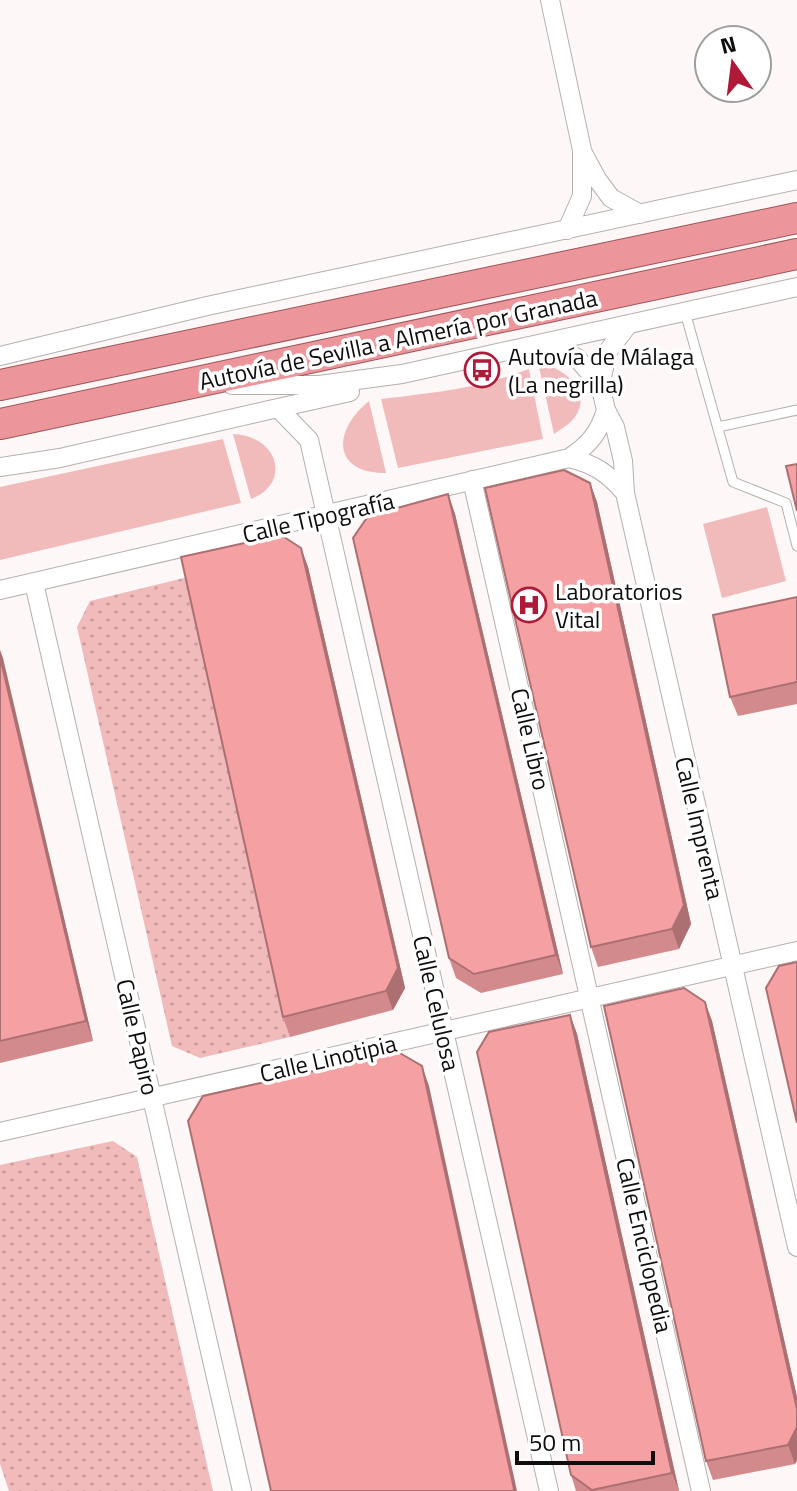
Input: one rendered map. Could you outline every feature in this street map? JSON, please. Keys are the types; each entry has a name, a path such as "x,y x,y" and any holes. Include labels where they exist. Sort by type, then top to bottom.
{"highway":[{"name":"Autovía de Sevilla a Almería por Granada","path":"0,385 797,218"},
{"name":"Autovía de Sevilla a Almería por Granada","path":"0,424 797,254"}],"street":[{"path":"550,0 582,150 582,196 567,230"},
{"path":"582,150 611,198 640,214"},
{"path":"0,356 207,306 797,180"},
{"path":"185,385 319,385 402,374 797,287"},
{"name":"Calle Imprenta","path":"628,325 608,351 600,385 623,461 625,493 797,1247"},
{"name":"Calle Imprenta","path":"548,343 577,358 600,385"},
{"path":"0,467 60,458 352,391 402,374"},
{"name":"Calle Celulosa","path":"278,408 309,440 549,1491"},
{"path":"569,458 589,445 601,427 606,410"},
{"path":"569,458 590,463 608,474 625,493"},
{"name":"Calle Tipografía","path":"0,590 569,458"},
{"name":"Calle Libro","path":"472,480 590,998"},
{"name":"Calle Papiro","path":"34,583 242,1491"},
{"name":"Calle Linotipia","path":"0,1132 797,951"},
{"name":"Calle Enciclopedia","path":"590,998 701,1491"}],"lane":[{"path":"685,312 733,482 786,503 797,546"},
{"path":"718,427 797,410"}],"shaded area":[{"path":"549,366 570,379 576,386 580,401 575,417 554,434 539,367"},
{"path":"529,369 543,439 398,468 381,399 473,385"},
{"path":"369,401 386,473 355,466 343,448 348,425"},
{"path":"233,434 261,443 270,451 275,462 272,483 251,499"},
{"path":"223,439 241,503 0,560 0,487"},
{"path":"767,507 786,581 722,598 703,524"},
{"path":"188,577 290,1037 200,1058 172,1046 77,627 90,601"},
{"path":"113,1141 137,1157 213,1491 9,1491 0,1464 0,1165"}],"building":[{"path":"797,464 797,511 786,466"},
{"path":"564,470 590,483 684,905 672,929 591,947 485,488"},
{"path":"448,494 556,955 474,974 449,958 353,538 368,516"},
{"path":"281,535 301,548 398,968 386,991 283,1017 181,557"},
{"path":"797,597 797,682 730,697 713,615"},
{"path":"0,657 86,1021 0,1041"},
{"path":"797,962 797,1123 766,988 779,966"},
{"path":"684,988 705,1002 797,1409 797,1427 788,1445 706,1461 604,1006"},
{"path":"570,1015 672,1473 592,1490 571,1475 477,1052 489,1032"},
{"path":"398,1052 422,1066 514,1489 271,1491 188,1121 203,1096"}],"place":[{"name":"Autovía de Málaga (La negrilla)","path":"482,370"},
{"name":"Laboratorios Vital","path":"529,605"}]}
